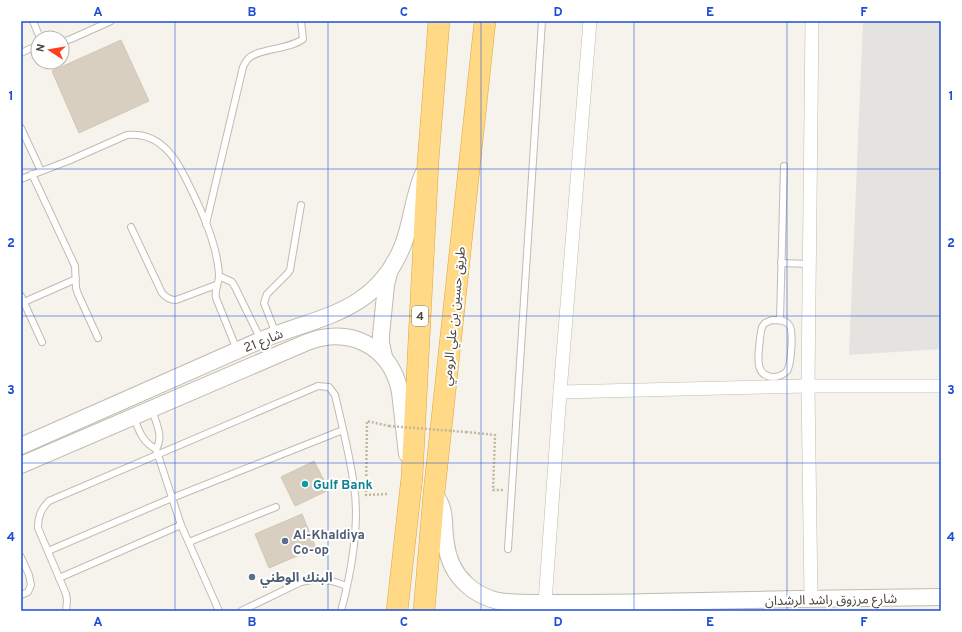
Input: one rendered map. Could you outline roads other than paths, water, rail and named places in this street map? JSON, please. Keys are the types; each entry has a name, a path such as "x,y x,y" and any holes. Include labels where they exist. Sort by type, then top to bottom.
{"highway":[{"name":"4","path":"397,611 412,477 428,162 439,21"},
{"name":"طريق حسين بن علي الرومي","path":"424,611 434,493 485,21"}],"street":[{"path":"546,603 560,392 590,21"},
{"path":"811,599 808,386 812,21"},
{"name":"شارع 21","path":"21,446 269,337 327,317 355,304 368,294 389,272 398,258 404,244 418,189 428,162"},
{"path":"384,357 381,335 386,285 389,272"},
{"path":"297,327 301,327 307,332 308,336 306,343"},
{"name":"شارع 21","path":"21,465 306,343 323,337 341,336 368,345 384,357 390,365 398,383 402,403 406,448 412,477"},
{"path":"560,392 808,386 941,386"},
{"name":"شارع مرزوق راشد الرشدان","path":"434,493 444,512 445,544 449,559 457,573 466,584 486,597 497,600 511,607 546,603 611,607 688,606 811,599 941,597"}],"lane":[{"path":"70,39 112,21"},
{"path":"206,224 243,68 248,59 255,55 296,44 302,39 302,21"},
{"path":"508,549 542,21"},
{"path":"21,128 41,171"},
{"path":"21,179 68,161 123,137 135,134 149,136 161,144 176,161 198,204 206,224 220,276 216,285 216,298 237,351"},
{"path":"780,320 784,166"},
{"path":"32,174 75,266 76,288 98,338"},
{"path":"269,337 264,303 266,294 290,270 301,205"},
{"path":"131,227 162,293 166,298 176,300 216,285"},
{"path":"781,263 810,264"},
{"path":"220,276 232,282 269,337"},
{"path":"24,302 76,279"},
{"path":"21,296 42,342"},
{"path":"780,320 786,322 791,327 790,364 788,369 781,375 771,377 763,373 759,366 761,331 762,327 768,321 780,320"},
{"path":"66,611 66,594 38,528 40,512 49,501 157,452 318,386 329,387 336,395 354,486 356,506 354,546 341,611"},
{"path":"151,409 159,432 160,441 157,452"},
{"path":"133,416 142,437 157,452 181,525 219,611"},
{"path":"48,551 172,498 343,430"},
{"path":"189,542 276,507"},
{"path":"59,578 181,525"},
{"path":"21,557 29,574 31,585 28,592 21,595"},
{"path":"241,611 308,580 324,579 346,586"}],"place":[{"name":"Gulf Bank","path":"305,484"},
{"name":"Al-Khaldiya Co-op","path":"285,541"},
{"name":"البنك الوطني","path":"252,577"}]}
